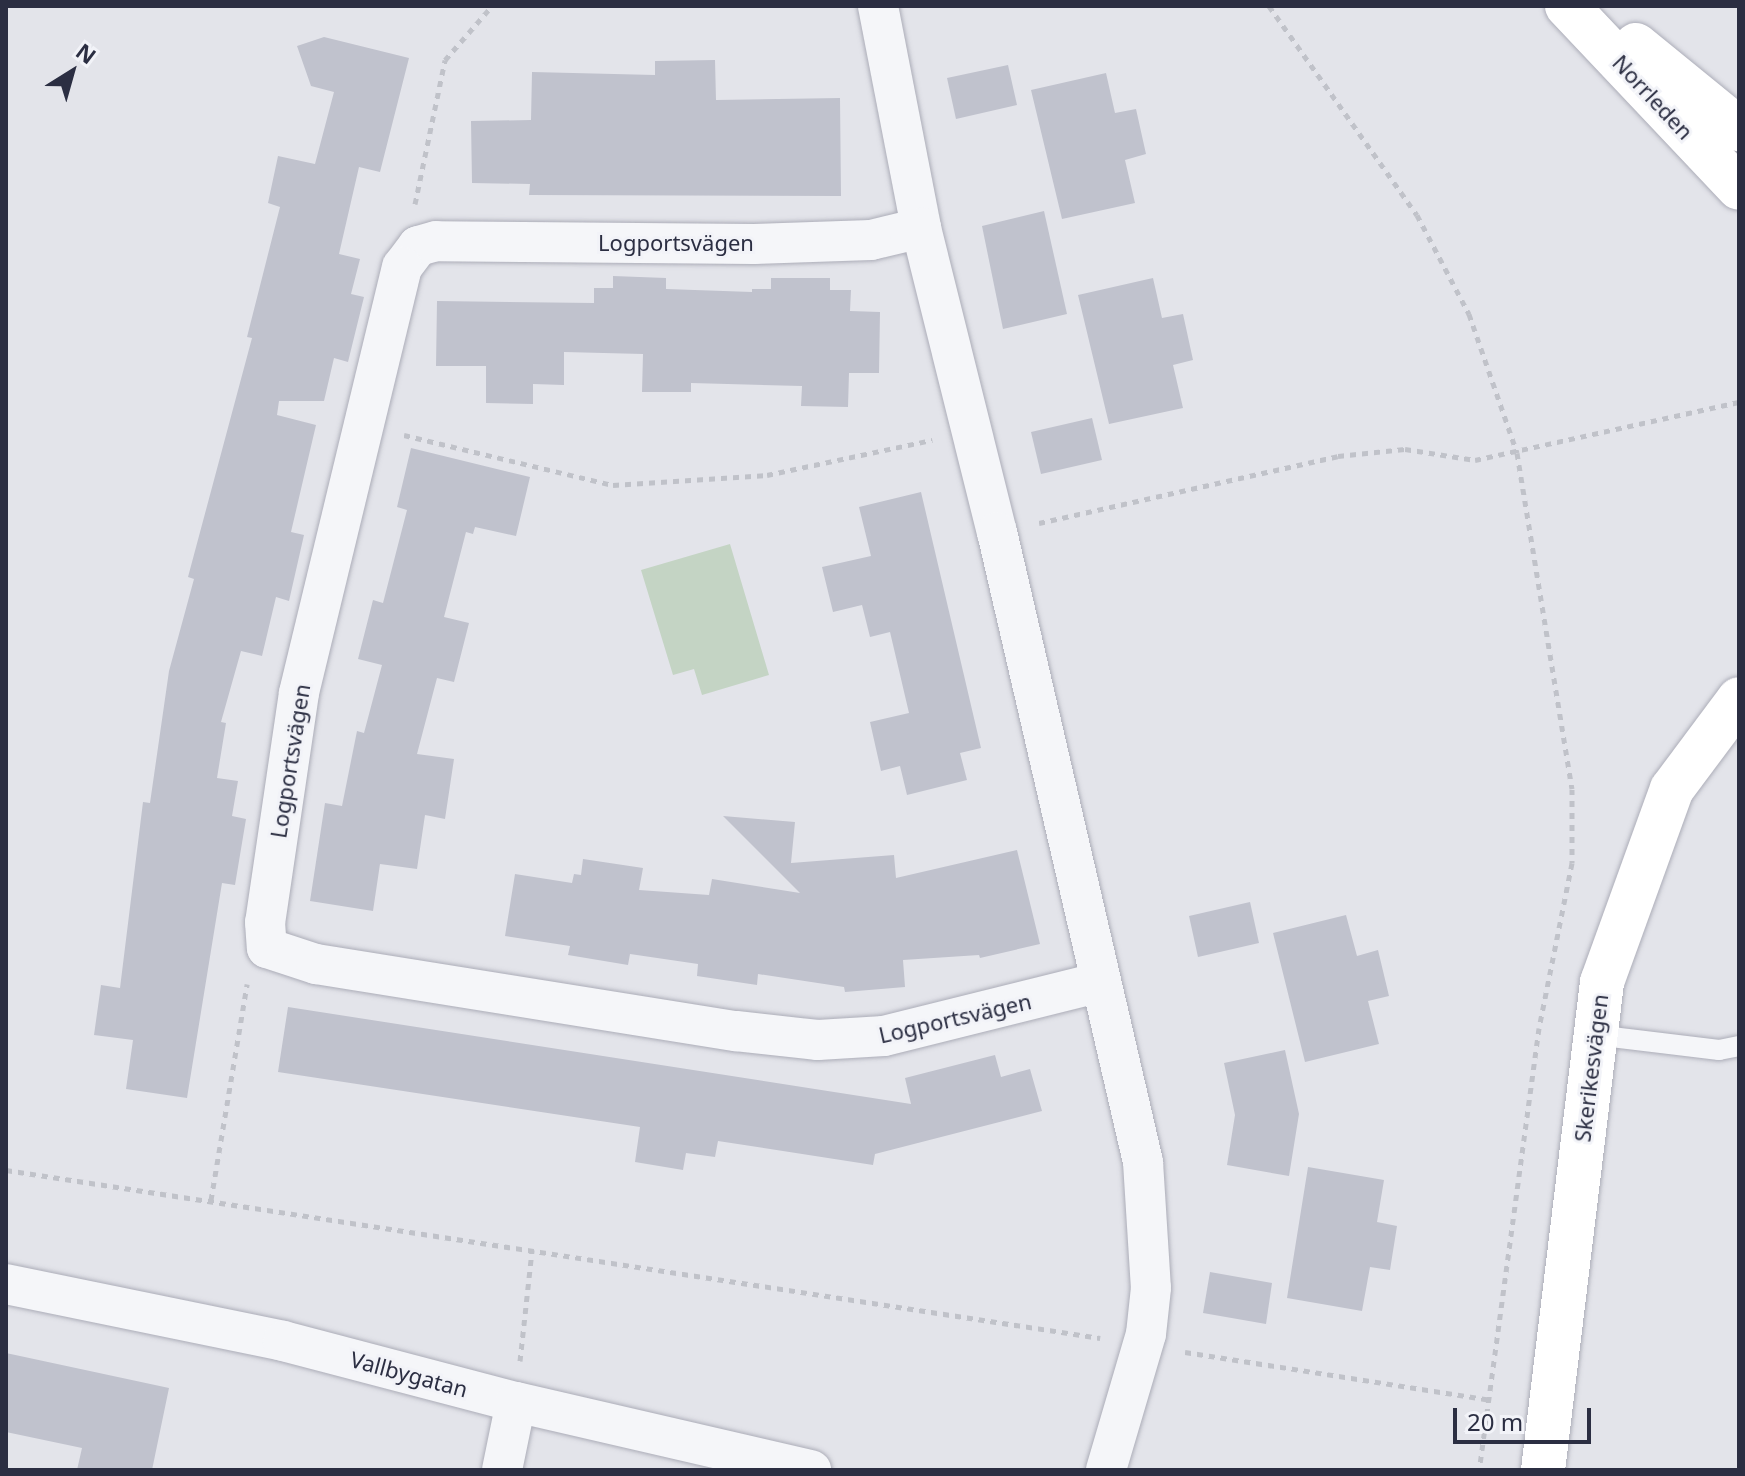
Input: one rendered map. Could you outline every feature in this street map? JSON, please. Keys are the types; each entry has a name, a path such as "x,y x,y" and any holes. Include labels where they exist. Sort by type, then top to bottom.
{"street":[{"path":"878,6 921,228 973,431 1143,1162 1151,1288 1143,1345 1106,1470"},
{"name":"Norrleden","path":"1567,6 1739,188"},
{"name":"Norrleden","path":"1589,6 1739,129"},
{"name":"Logportsvägen","path":"921,228 871,240 754,244 436,241 418,246 402,267 299,693 265,922 267,948 316,964 736,1031 818,1040 884,1036 1100,982"},
{"name":"Skerikesvägen","path":"1543,1470 1602,982 1672,789 1739,699"},
{"name":"Vallbygatan","path":"6,1284 283,1341 516,1402 811,1470"},
{"path":"502,1470 516,1402"}],"lane":[{"path":"1595,1035 1719,1050 1739,1046"}],"path":[{"path":"418,246 414,197 445,60 492,6"},
{"path":"1269,6 1417,215 1452,275 1517,453 1572,789 1572,863 1539,1028 1491,1400 1479,1470"},
{"path":"997,532 1338,456 1405,449 1475,460 1739,402"},
{"path":"364,426 613,485 767,475 973,431"},
{"path":"211,1200 248,977 267,948"},
{"path":"6,1170 1491,1400"},
{"path":"516,1402 532,1250"}],"green space":[{"path":"730,544 769,675 702,695 694,669 673,675 641,570"}],"building":[{"path":"324,37 409,58 380,172 359,167 339,254 360,259 351,294 364,297 348,362 334,358 324,401 279,401 277,415 316,425 291,532 304,535 289,601 276,597 262,656 241,651 221,722 226,723 217,778 238,781 232,816 246,819 235,885 222,883 187,1098 126,1089 133,1040 94,1035 101,985 120,988 143,802 150,803 169,671 194,579 188,577 252,338 247,337 280,207 268,203 278,156 315,164 334,92 311,86 297,46"},
{"path":"715,60 716,100 840,98 841,196 529,195 530,184 472,183 471,121 531,120 532,72 655,75 655,61"},
{"path":"1008,65 1017,105 956,119 947,78"},
{"path":"1106,73 1115,113 1136,109 1146,154 1125,160 1135,203 1062,219 1031,90"},
{"path":"1044,211 1067,314 1003,329 982,226"},
{"path":"613,276 666,278 666,289 752,292 752,289 771,289 771,278 830,278 830,290 851,290 850,311 880,312 879,373 849,373 848,407 801,406 802,386 691,383 691,392 642,392 643,354 564,352 564,385 533,384 533,404 486,403 486,366 436,366 437,301 594,303 594,288 613,288"},
{"path":"1153,278 1162,318 1183,314 1193,360 1173,365 1183,408 1109,424 1078,295"},
{"path":"1092,418 1102,460 1041,474 1031,432"},
{"path":"411,448 530,477 516,536 475,527 473,534 466,532 444,617 469,623 454,682 437,678 417,754 454,759 445,819 425,815 417,869 380,864 373,911 310,901 325,803 342,806 357,731 364,733 382,665 358,659 373,600 383,603 407,510 397,507"},
{"path":"921,492 981,748 960,753 967,780 907,795 900,766 881,771 870,722 909,713 890,632 870,637 862,605 833,612 822,567 871,556 859,507"},
{"path":"723,816 795,822 791,863 894,855 896,878 1017,850 1040,944 980,958 979,955 903,960 905,987 845,992 844,987 758,974 757,985 697,976 698,964 630,954 628,965 568,955 570,946 505,936 515,874 572,883 574,874 581,875 583,859 643,868 639,890 709,895 712,879 800,893"},
{"path":"1250,902 1259,943 1198,957 1189,916"},
{"path":"1346,915 1357,956 1378,950 1389,996 1368,1001 1379,1044 1305,1062 1273,933"},
{"path":"288,1007 911,1104 905,1078 995,1055 1001,1077 1030,1069 1042,1111 875,1154 873,1165 718,1141 715,1157 686,1153 683,1170 635,1162 640,1127 278,1072"},
{"path":"1285,1050 1299,1114 1289,1176 1227,1165 1235,1115 1224,1063"},
{"path":"1308,1167 1384,1180 1377,1222 1397,1226 1390,1270 1370,1267 1362,1311 1287,1298"},
{"path":"1210,1272 1272,1283 1266,1324 1203,1313"},
{"path":"6,1353 169,1388 152,1470 77,1470 82,1448 6,1432"}]}
